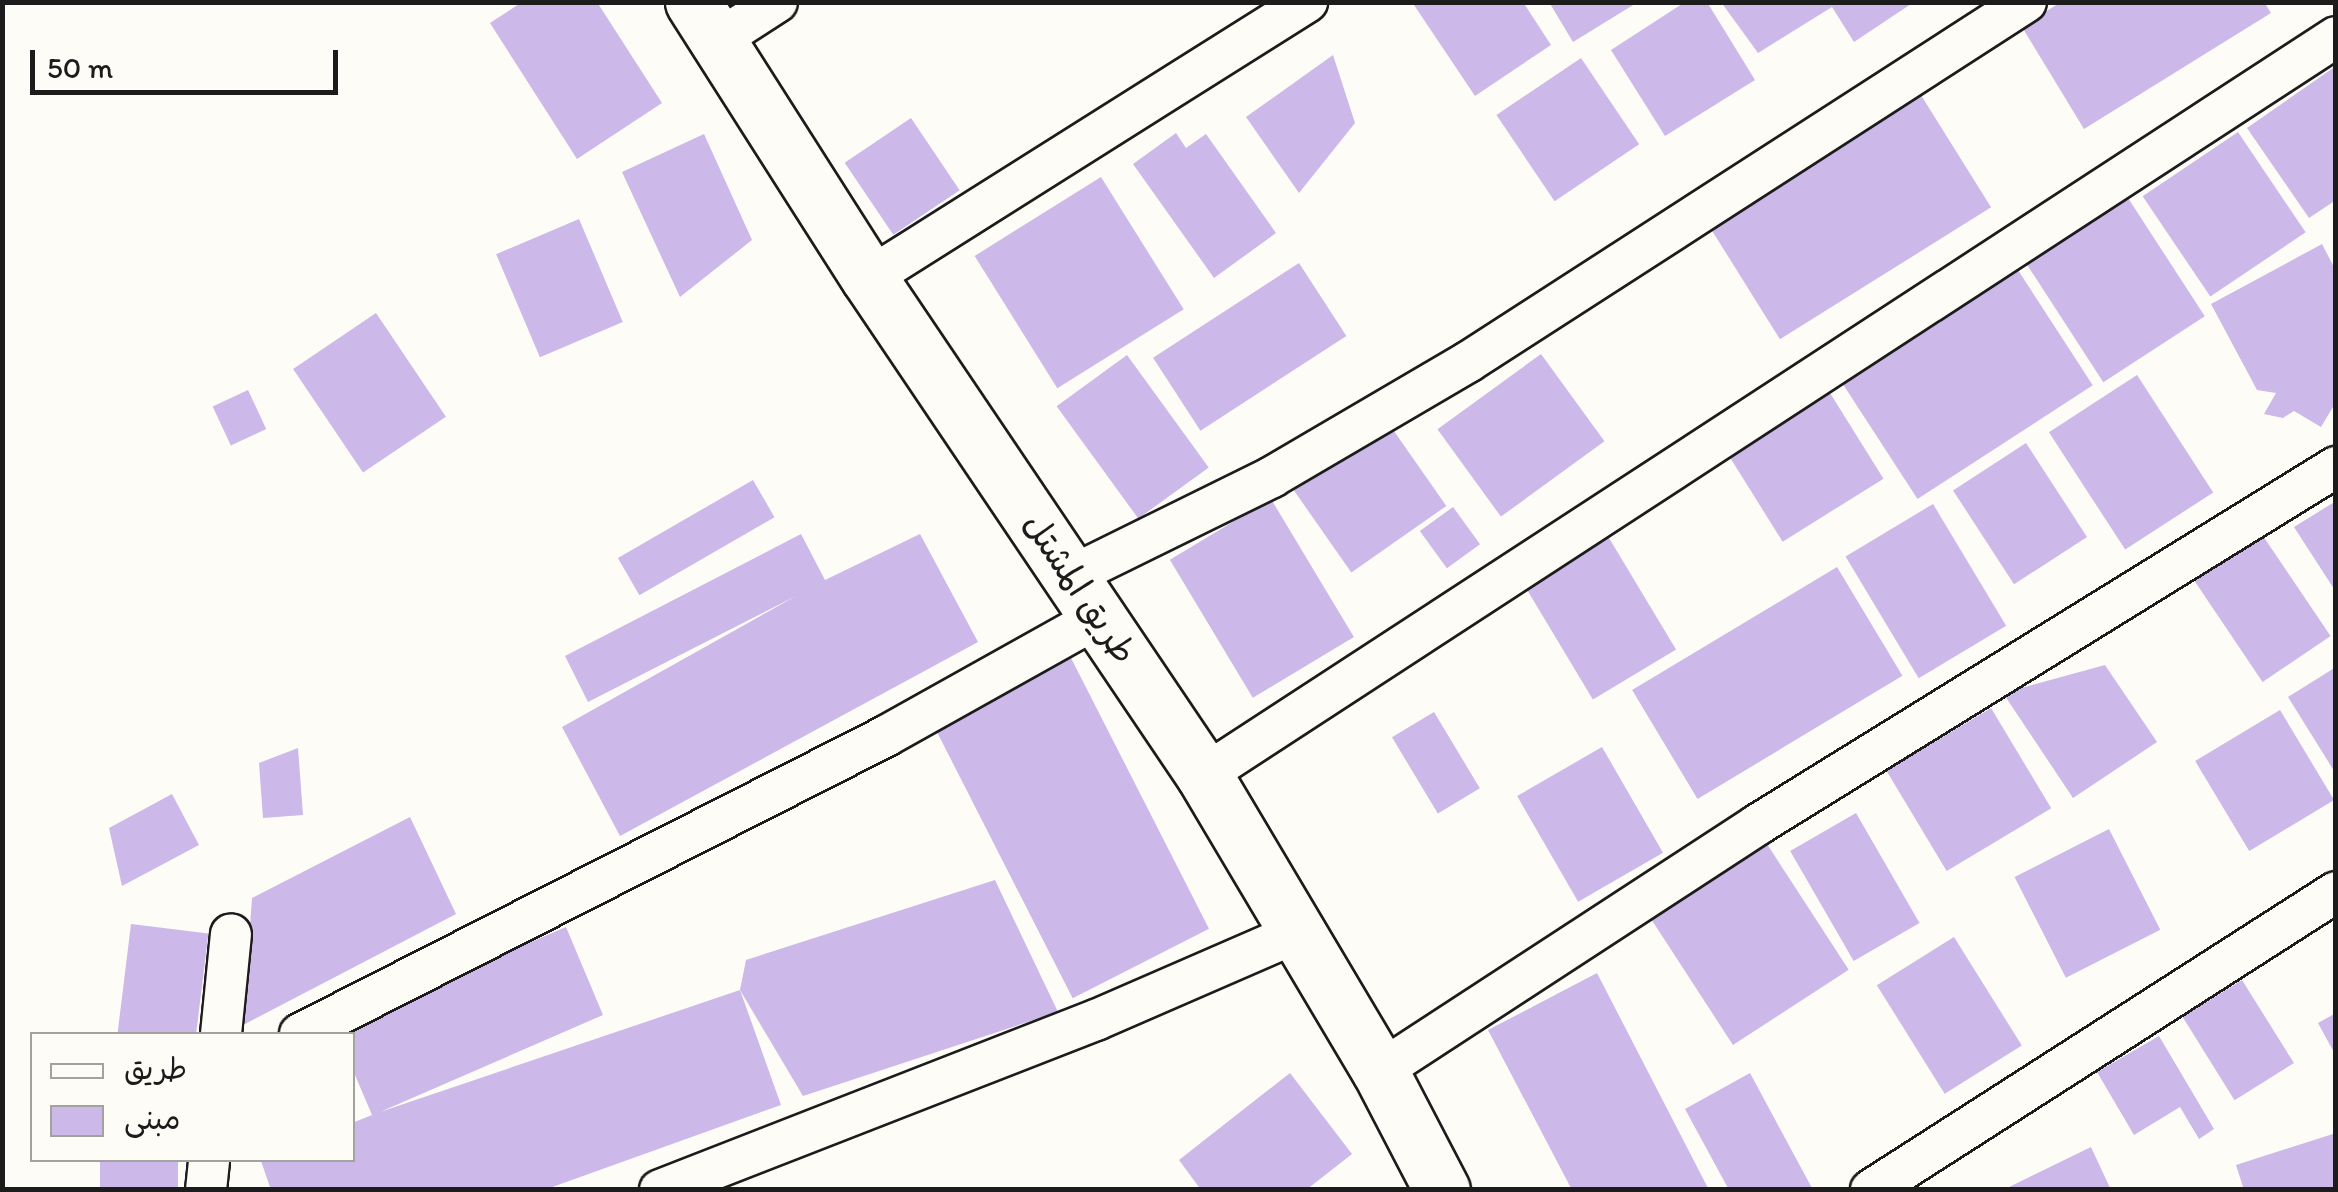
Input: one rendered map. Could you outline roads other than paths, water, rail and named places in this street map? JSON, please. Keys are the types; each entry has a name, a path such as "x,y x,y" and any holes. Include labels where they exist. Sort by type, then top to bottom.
{"main road":[{"name":"طريق المشتل","path":"706,21 869,278 1204,776 1380,1071 1442,1190"}],"street":[{"path":"706,21 777,2"},
{"path":"869,278 1307,2"},
{"path":"304,1032 886,736 1086,596 1272,476 1468,362 2026,2"},
{"path":"1204,776 2336,37"},
{"path":"1380,1071 1757,824 2336,467"},
{"path":"1872,1190 2336,892"},
{"path":"660,1190 1096,1020 1298,932"},
{"path":"221,1032 230,934"},
{"path":"206,1190 209,1162"}]}
